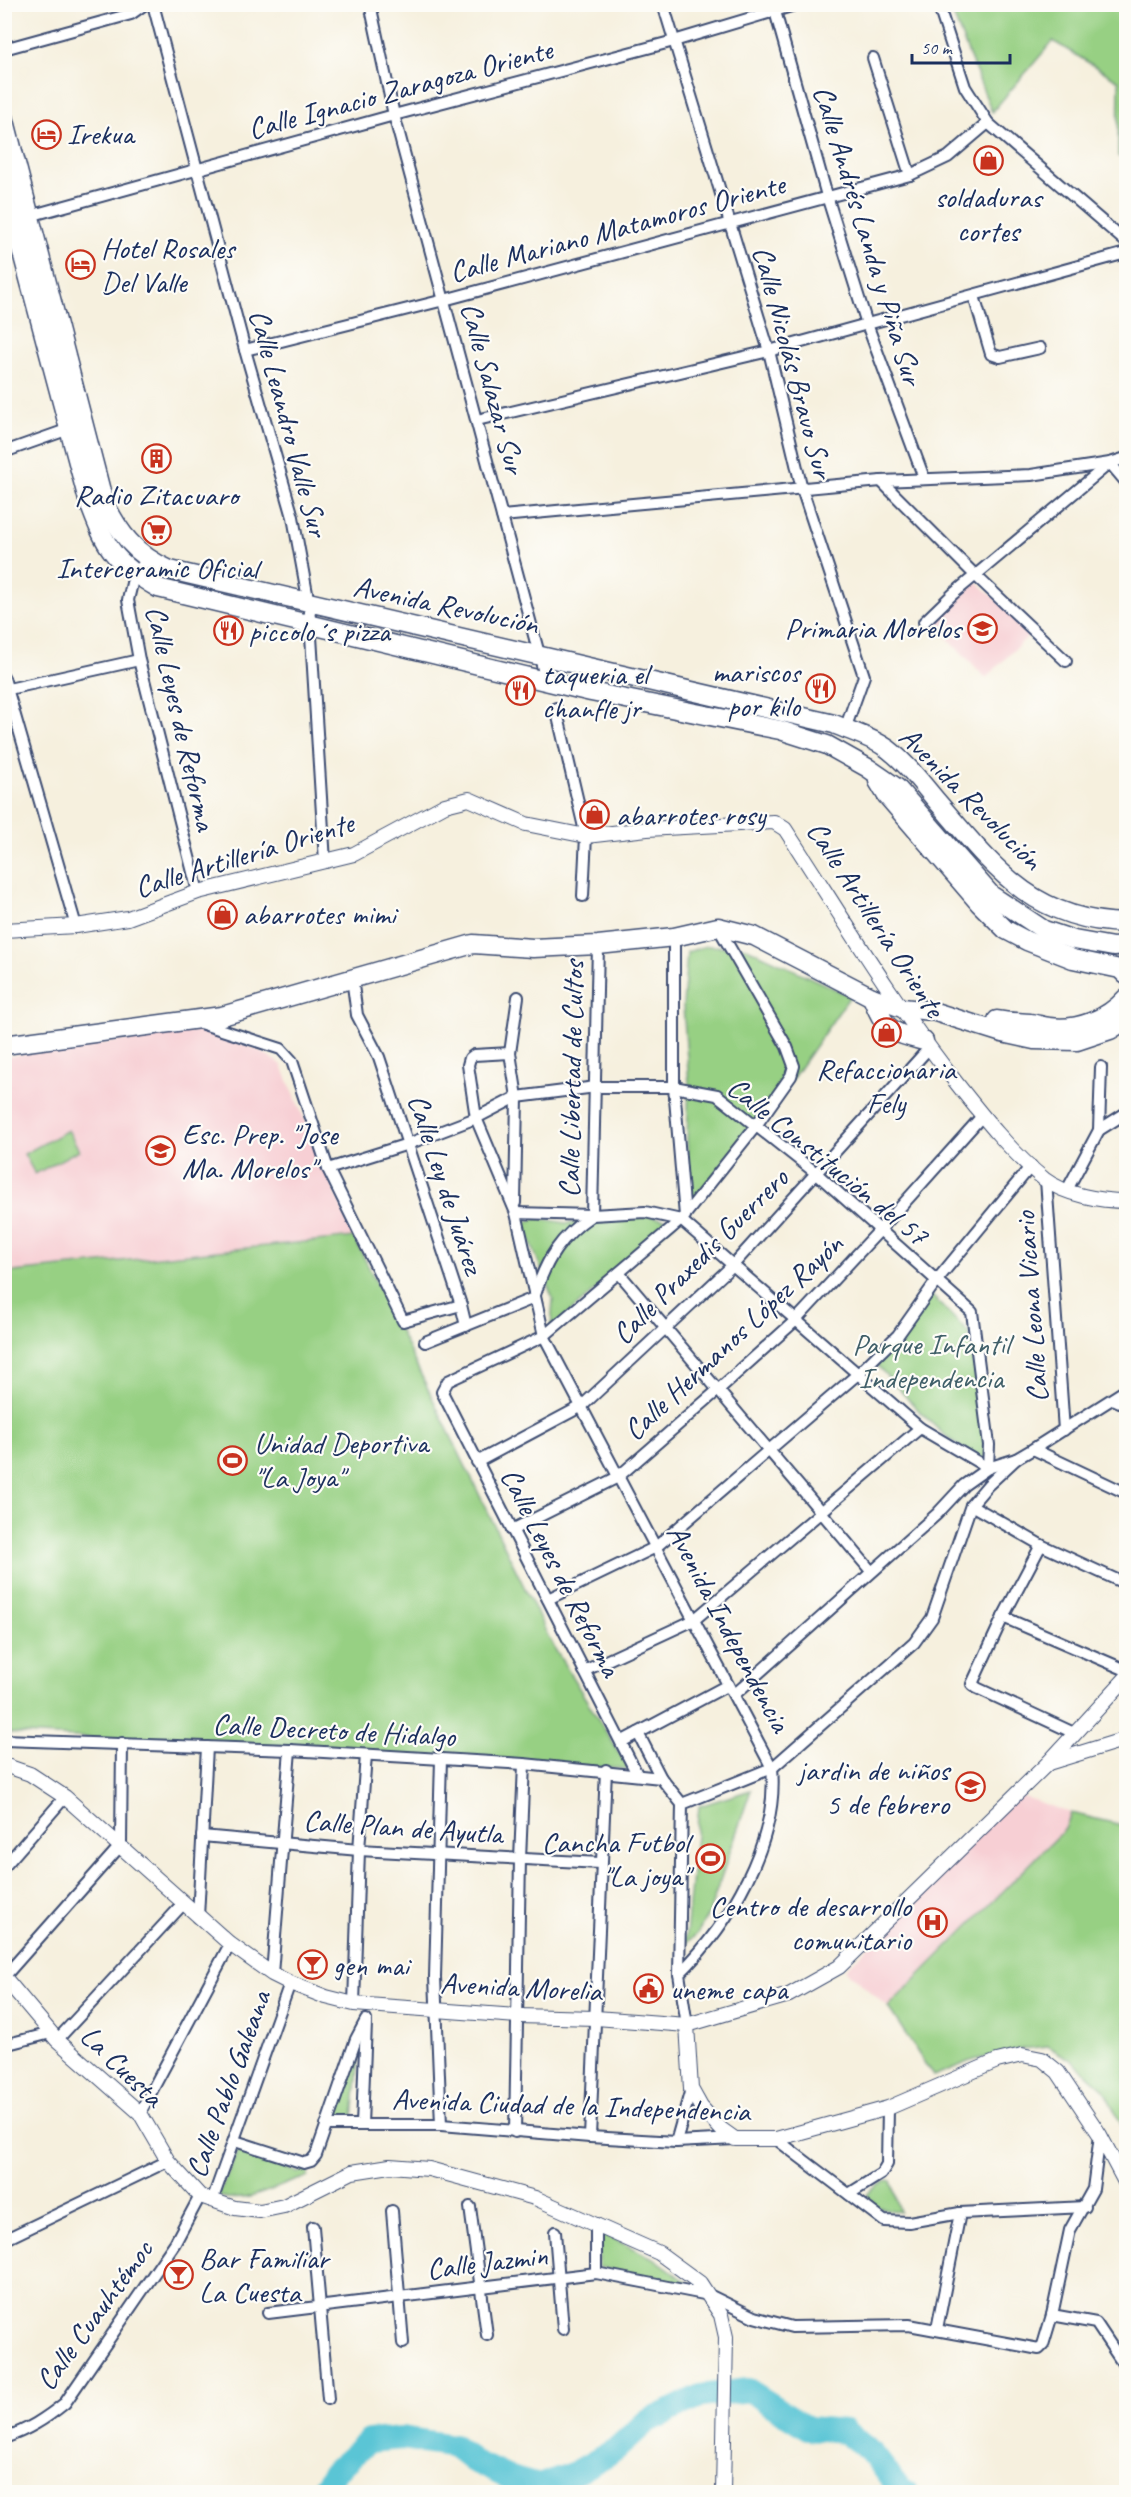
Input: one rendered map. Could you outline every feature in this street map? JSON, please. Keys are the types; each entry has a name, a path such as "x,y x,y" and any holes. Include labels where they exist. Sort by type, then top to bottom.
{"main road":[{"name":"Avenida Revolución","path":"4,117 16,220"},
{"name":"Avenida Revolución","path":"4,185 78,425 107,507 127,541 148,558 170,570 309,604 834,724 885,747 904,762 982,854 1005,877 1030,896 1062,913 1093,922 1126,924"},
{"name":"Avenida Revolución","path":"78,425 88,500 98,528 110,551 135,575 158,588 591,692 780,730 827,745 897,788 991,895 1044,930 1074,940 1120,947"},
{"path":"875,774 887,796 979,903 1006,930 1073,959 1120,969 1126,975"},
{"path":"4,1045 226,1014 473,944 533,948 598,945 674,937 718,927 754,936 872,997 902,1008 1068,1028 1081,1026 1111,1011 1126,998"},
{"path":"872,997 881,1020 900,1035 926,1045"},
{"path":"932,1011 1002,1033 1034,1040 1077,1041 1110,1030 1126,1020"},
{"path":"1020,1024 1025,1029 1040,1033 1074,1034 1099,1027 1126,1012"}],"street":[{"path":"4,49 131,14 145,4"},
{"name":"Calle Leandro Valle Sur","path":"153,4 292,518 309,604 325,862"},
{"name":"Calle Salazar Sur","path":"370,4 394,115 546,680"},
{"name":"Calle Nicolás Bravo Sur","path":"663,4 769,351 802,489 864,676 845,729"},
{"name":"Calle Ignacio Zaragoza Oriente","path":"16,220 394,115 674,41 774,8 798,4"},
{"path":"938,4 965,87 988,123 1126,242"},
{"name":"Calle Andrés Landa y Piña Sur","path":"774,8 827,196 867,324 924,478"},
{"path":"873,58 910,175"},
{"name":"Calle Mariano Matamoros Oriente","path":"245,350 444,300 910,175 948,156 988,123"},
{"path":"477,420 769,351 1126,253"},
{"path":"974,296 992,354 1000,357 1040,348"},
{"path":"4,452 78,425"},
{"path":"502,516 881,481 1031,475 1110,463 1126,458"},
{"path":"1110,463 1126,482"},
{"path":"924,622 975,575 1110,463"},
{"path":"881,481 975,575 1066,661"},
{"name":"Calle Leyes de Reforma","path":"148,558 135,575 128,600 139,660 198,892"},
{"path":"76,926 6,686 139,660"},
{"path":"556,708 586,836 583,896"},
{"name":"Calle Artillería Oriente","path":"4,930 76,926 128,918 198,892 325,862 364,850 445,805 469,799 526,824 586,836 647,829 774,822 780,824 926,1045 982,1116 1046,1180 1067,1190 1107,1201 1126,1201"},
{"path":"544,1336 683,1218 755,1127 791,1076 794,1066 787,1047 718,927"},
{"path":"674,937 674,1087 683,1218"},
{"name":"Calle Libertad de Cultos","path":"592,1215 598,945"},
{"name":"Calle Ley de Juárez","path":"352,978 357,1015 379,1058 466,1326"},
{"path":"515,1211 517,1097 510,1053 518,997"},
{"path":"191,1020 273,1046 287,1054 296,1070 328,1169 403,1321 461,1305"},
{"name":"Calle Praxedis Guerrero","path":"477,1462 582,1406 733,1265 926,1045"},
{"path":"510,1053 474,1055 470,1058 468,1065 476,1118 515,1211"},
{"path":"1067,1190 1099,1130 1101,1067"},
{"name":"Calle Constitución del 57","path":"328,1169 408,1144 476,1118 517,1097 596,1087 674,1087 717,1095 816,1173 879,1232 972,1312 989,1445 988,1468"},
{"path":"1099,1130 1126,1113"},
{"name":"Calle Hermanos López Rayón","path":"512,1530 618,1477 718,1389 795,1321 879,1232 982,1116"},
{"path":"548,1599 656,1548 858,1373 898,1335 937,1280 1031,1166"},
{"name":"Calle Leona Vicario","path":"1046,1180 1064,1430"},
{"path":"515,1211 592,1215 645,1212 683,1218 795,1321 920,1428 988,1468"},
{"name":"Avenida Independencia","path":"515,1211 544,1336 772,1767 774,1791 768,1822 750,1872 730,1914 702,1951 679,1974"},
{"path":"425,1342 534,1298 544,1268 572,1229 592,1215"},
{"path":"619,1273 872,1571"},
{"name":"Calle Leyes de Reforma","path":"544,1336 448,1381 442,1392 637,1774"},
{"path":"682,1804 772,1767 914,1642 932,1618 971,1505 988,1485 1016,1459 1126,1390"},
{"path":"1113,1398 1126,1405"},
{"path":"584,1671 694,1620 920,1428"},
{"path":"1033,1449 1126,1493"},
{"path":"734,1695 937,1514 964,1485 988,1468 1016,1459"},
{"path":"971,1505 1041,1545 1126,1584"},
{"path":"1041,1545 1003,1617 972,1684 1074,1733"},
{"path":"1003,1617 1125,1669"},
{"name":"Avenida Morelia","path":"4,1765 30,1774 65,1797 230,1944 272,1974 326,1997 361,2004 518,2016 596,2018 687,2025 789,1995 839,1967 1048,1762 1125,1669"},
{"path":"621,1742 728,1684"},
{"path":"638,1733 661,1778 682,1804 679,1974 687,2025 691,2089 676,2142"},
{"path":"1048,1762 1126,1739"},
{"name":"Calle Decreto de Hidalgo","path":"4,1740 290,1750 606,1770 661,1778"},
{"path":"4,1977 121,1845 122,1743"},
{"path":"198,1917 207,1747"},
{"name":"Calle Pablo Galeana","path":"272,1974 290,1750"},
{"path":"362,2125 366,2020 361,2004 358,1850 366,1755"},
{"path":"441,1760 436,2009 441,2125"},
{"path":"515,2132 524,1764"},
{"path":"590,2138 600,1863 606,1770"},
{"path":"4,1867 65,1797"},
{"name":"Calle Plan de Ayutla","path":"202,1836 358,1850 600,1863"},
{"path":"4,2045 54,2037 184,1903"},
{"path":"140,2113 230,1944"},
{"name":"La Cuesta","path":"4,1977 54,2037 140,2113 168,2161 206,2198"},
{"name":"Calle Pablo Galeana","path":"206,2198 234,2141 290,1983"},
{"path":"234,2141 304,2163 311,2161 316,2155 356,2039 366,2020"},
{"name":"Avenida Ciudad de la Independencia","path":"326,2125 441,2125 590,2138 676,2142 776,2139 888,2108 997,2061 1022,2055 1042,2059 1058,2072 1100,2135 1126,2184"},
{"path":"691,2089 701,2107 721,2129 735,2139"},
{"path":"849,2194 881,2174 887,2164 888,2108"},
{"path":"1100,2135 1093,2189 1085,2207 1070,2230 1052,2315 1096,2324 1126,2368"},
{"path":"776,2139 884,2221 909,2222 960,2213 1085,2207"},
{"path":"4,2240 168,2161"},
{"path":"206,2198 236,2208 260,2211 284,2206 352,2172 390,2166 429,2169 535,2198 658,2253 700,2283 720,2315 726,2337 723,2493"},
{"name":"Calle Cuauhtémoc","path":"4,2438 35,2426 65,2403 206,2198"},
{"path":"470,2207 487,2336"},
{"path":"392,2211 403,2343"},
{"path":"937,2329 960,2213"},
{"path":"596,2224 596,2272"},
{"path":"313,2227 328,2399"},
{"path":"555,2232 563,2329"},
{"name":"Calle Jazmin","path":"268,2313 596,2272 709,2295 754,2317 792,2327 909,2325 1039,2349 1043,2345 1052,2315"}],"shaded area":[{"name":"Primaria Morelos","path":"976,581 1031,633 986,678 932,622"},
{"name":"Esc. Prep. \"Jose Ma. Morelos\"","path":"199,1030 257,1049 281,1064 354,1237 5,1273 4,1057"},
{"name":"Centro de desarrollo comunitario","path":"1018,1795 1071,1813 1065,1829 888,2007 845,1970"}],"green space":[{"path":"949,5 1126,5 1126,161 1118,156 1119,81 1053,41 992,112"},
{"path":"706,946 745,947 850,996 790,1082 691,1202 687,1139 689,1084 683,1006 687,952"},
{"path":"68,1130 79,1150 35,1174 24,1154"},
{"path":"650,1216 676,1222 551,1328 553,1299 523,1223 537,1218 566,1223 599,1223"},
{"name":"Unidad Deportiva \"La Joya\"","path":"354,1237 553,1646 629,1769 5,1733 4,1273"},
{"name":"Parque Infantil Independencia","path":"931,1295 969,1333 984,1433 986,1462 941,1432 875,1363"},
{"name":"Cancha Futbol \"La joya\"","path":"751,1790 709,1913 697,1934 685,1944 699,1806"},
{"path":"1071,1813 1126,1826 1126,2134 1103,2088 1071,2060 1047,2046 1015,2050 974,2060 933,2076 888,2007 1065,1829"},
{"path":"362,2030 353,2117 332,2117"},
{"path":"239,2149 298,2173 308,2168 308,2177 252,2196 230,2198 218,2196"},
{"path":"891,2181 900,2212 877,2207 867,2195 877,2185"},
{"path":"601,2233 655,2259 694,2287 598,2267"}],"waterway":[{"path":"320,2492 335,2471 369,2441 402,2438 454,2446 473,2461 507,2477 539,2486 577,2472 615,2450 646,2422 701,2396 748,2390 808,2428 845,2431 873,2454 901,2491 906,2492"}],"place":[{"name":"Irekua","path":"46,134"},
{"name":"soldaduras cortes","path":"988,160"},
{"name":"Hotel Rosales Del Valle","path":"80,265"},
{"name":"Radio Zitacuaro","path":"156,458"},
{"name":"Interceramic Oficial","path":"157,531"},
{"name":"Primaria Morelos","path":"982,628"},
{"name":"piccolo´s pizza","path":"228,631"},
{"name":"mariscos por kilo","path":"821,689"},
{"name":"taqueria el chanfle jr","path":"521,691"},
{"name":"abarrotes rosy","path":"595,815"},
{"name":"abarrotes mimi","path":"222,914"},
{"name":"Refaccionaria Fely","path":"886,1032"},
{"name":"Esc. Prep. \"Jose Ma. Morelos\"","path":"161,1151"},
{"name":"Unidad Deportiva \"La Joya\"","path":"233,1460"},
{"name":"jardin de niños 5 de febrero","path":"970,1787"},
{"name":"Cancha Futbol \"La joya\"","path":"710,1859"},
{"name":"Centro de desarrollo comunitario","path":"932,1923"},
{"name":"gen mai","path":"312,1965"},
{"name":"uneme capa","path":"649,1989"},
{"name":"Bar Familiar La Cuesta","path":"178,2275"}]}
